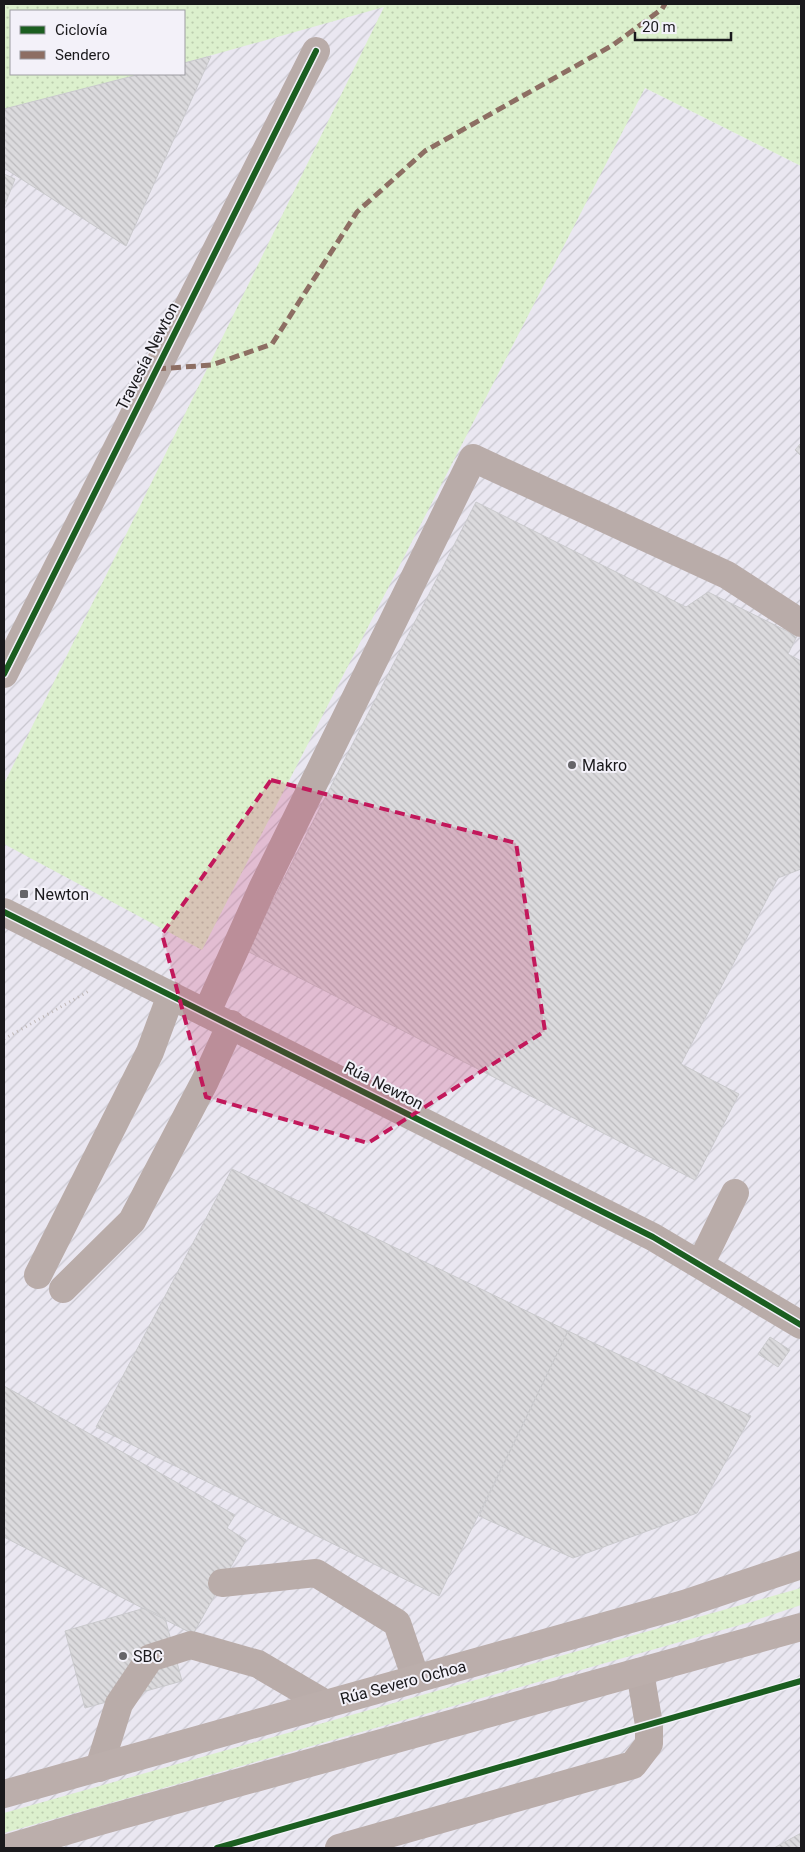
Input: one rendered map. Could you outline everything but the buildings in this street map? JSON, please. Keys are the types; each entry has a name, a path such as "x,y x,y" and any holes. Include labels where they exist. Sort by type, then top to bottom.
{"main road":[{"name":"Rúa Severo Ochoa","path":"4,1794 684,1604 801,1565"},
{"path":"8,1848 100,1820 801,1627"}],"street":[{"name":"Travesía Newton","path":"4,674 316,51"},
{"path":"207,1012 262,889 473,458 727,575 801,623"},
{"name":"Rúa Newton","path":"4,912 653,1237 801,1325"},
{"path":"38,1275 150,1052 171,995"},
{"path":"63,1289 132,1221 206,1081 231,1024"},
{"path":"700,1265 735,1193"},
{"name":"Rúa Newton","path":"746,1293 801,1335"},
{"path":"222,1583 316,1573 397,1623 416,1679"},
{"path":"99,1768 119,1704 150,1658 191,1645 258,1664 326,1704"},
{"path":"339,1848 633,1765 649,1744 649,1726 640,1672"}],"path":[{"path":"4,1038 89,991"}],"highlighted area":[{"path":"271,780 516,843 545,1031 368,1143 206,1097 162,934"}],"shaded area":[{"path":"4,4 536,4 645,88 801,166 801,1848 4,1848"}],"green space":[{"path":"4,4 801,4 801,166 645,88 202,950 4,844 4,784 384,7 185,63 185,10 10,10 10,75 137,75 4,109"},
{"path":"801,1588 801,1605 747,1623 4,1833 4,1813"}],"marked path":[{"path":"156,369 212,365 272,344 357,212 425,151 613,45 662,9 665,4"}],"cycle path":[{"path":"4,674 316,51"},
{"path":"4,912 653,1237 801,1325"},
{"path":"217,1848 801,1681"}],"place":[{"name":"Makro","path":"572,765"},
{"name":"Newton","path":"24,894"},
{"name":"SBC","path":"123,1656"}]}
